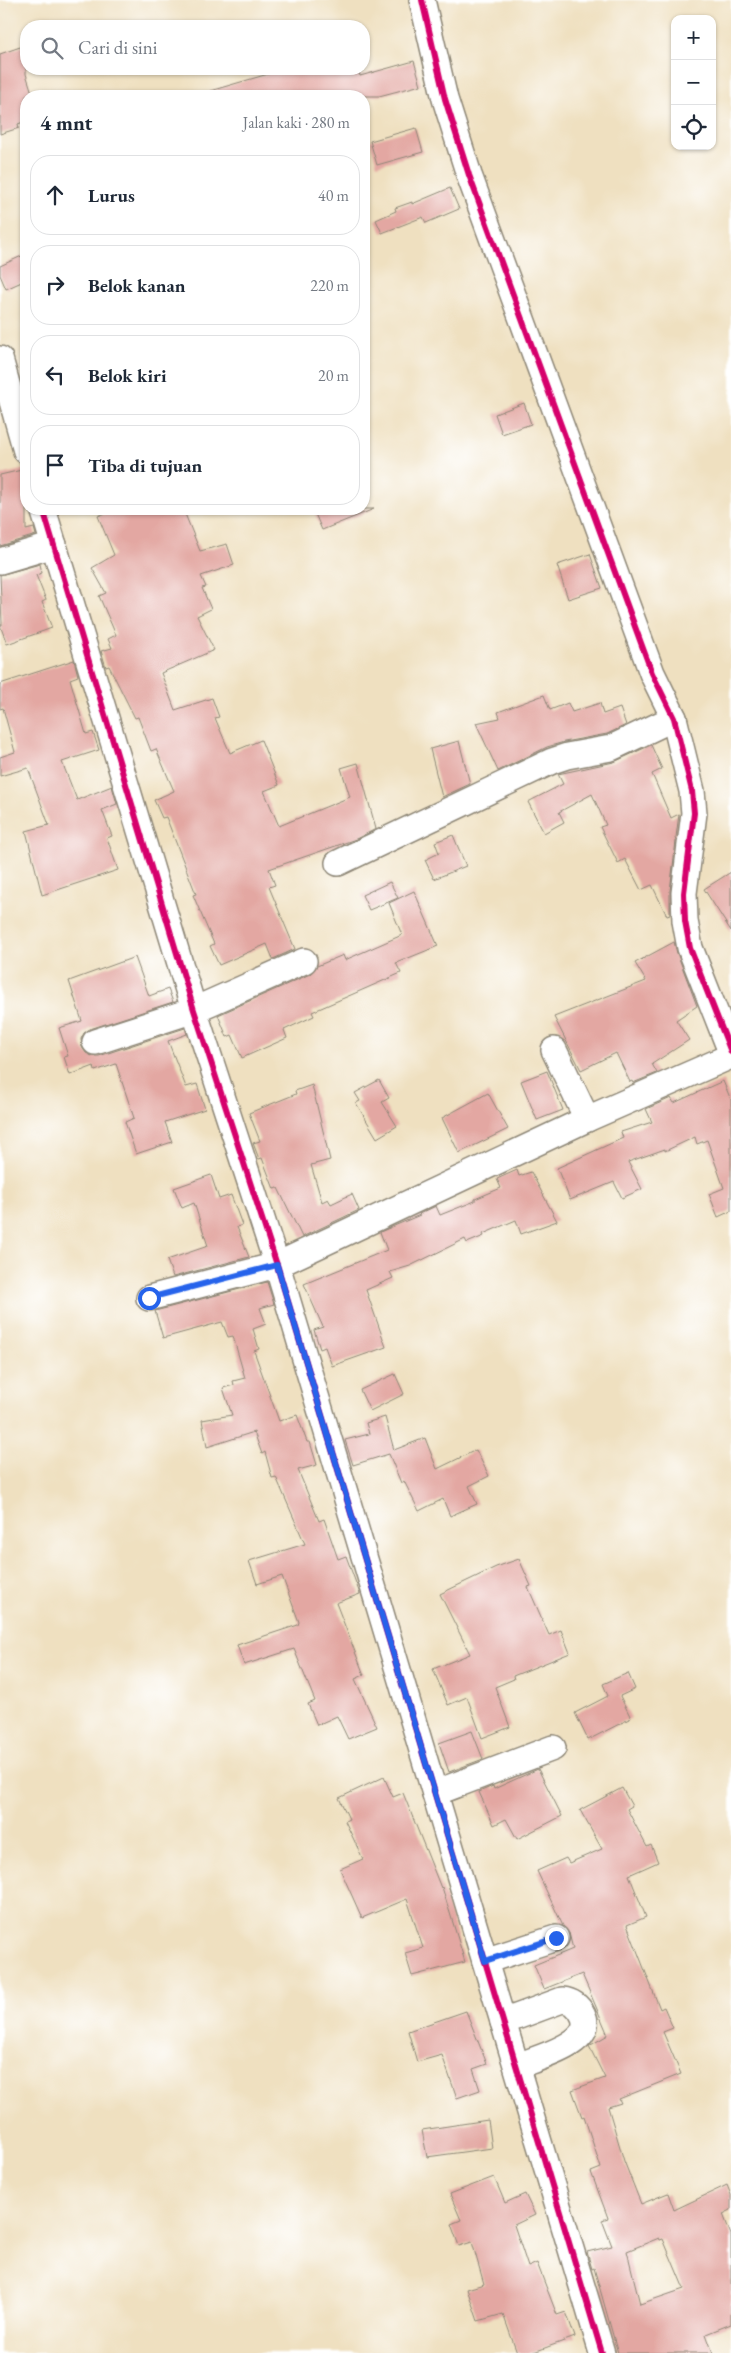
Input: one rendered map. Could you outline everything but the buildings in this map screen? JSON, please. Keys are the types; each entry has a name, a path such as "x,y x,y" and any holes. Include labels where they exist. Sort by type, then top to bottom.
{"street":[{"path":"422,0 445,99 469,174 652,673 674,718 692,791 694,813 684,893 685,921 690,948 731,1052"},
{"path":"2,373 20,432"},
{"path":"45,515 194,1010 277,1265 602,2353"},
{"path":"0,561 54,545"},
{"path":"338,863 552,761 567,756 611,748 674,718"},
{"path":"95,1042 194,1010 304,961"},
{"path":"554,1050 588,1120"},
{"path":"149,1298 277,1265 588,1120 731,1056"},
{"path":"435,1793 554,1748"},
{"path":"485,1961 556,1938"},
{"path":"503,2022 562,2000 572,2001 580,2009 585,2020 584,2032 575,2042 517,2066"}],"cycle path":[{"path":"422,0 445,99 469,175 652,673 674,718 692,791 694,813 684,893 685,921 690,948 731,1052"},
{"path":"45,515 194,1010 277,1265 602,2353"}],"route":[{"path":"149,1298 277,1265 485,1961 556,1938"}]}
